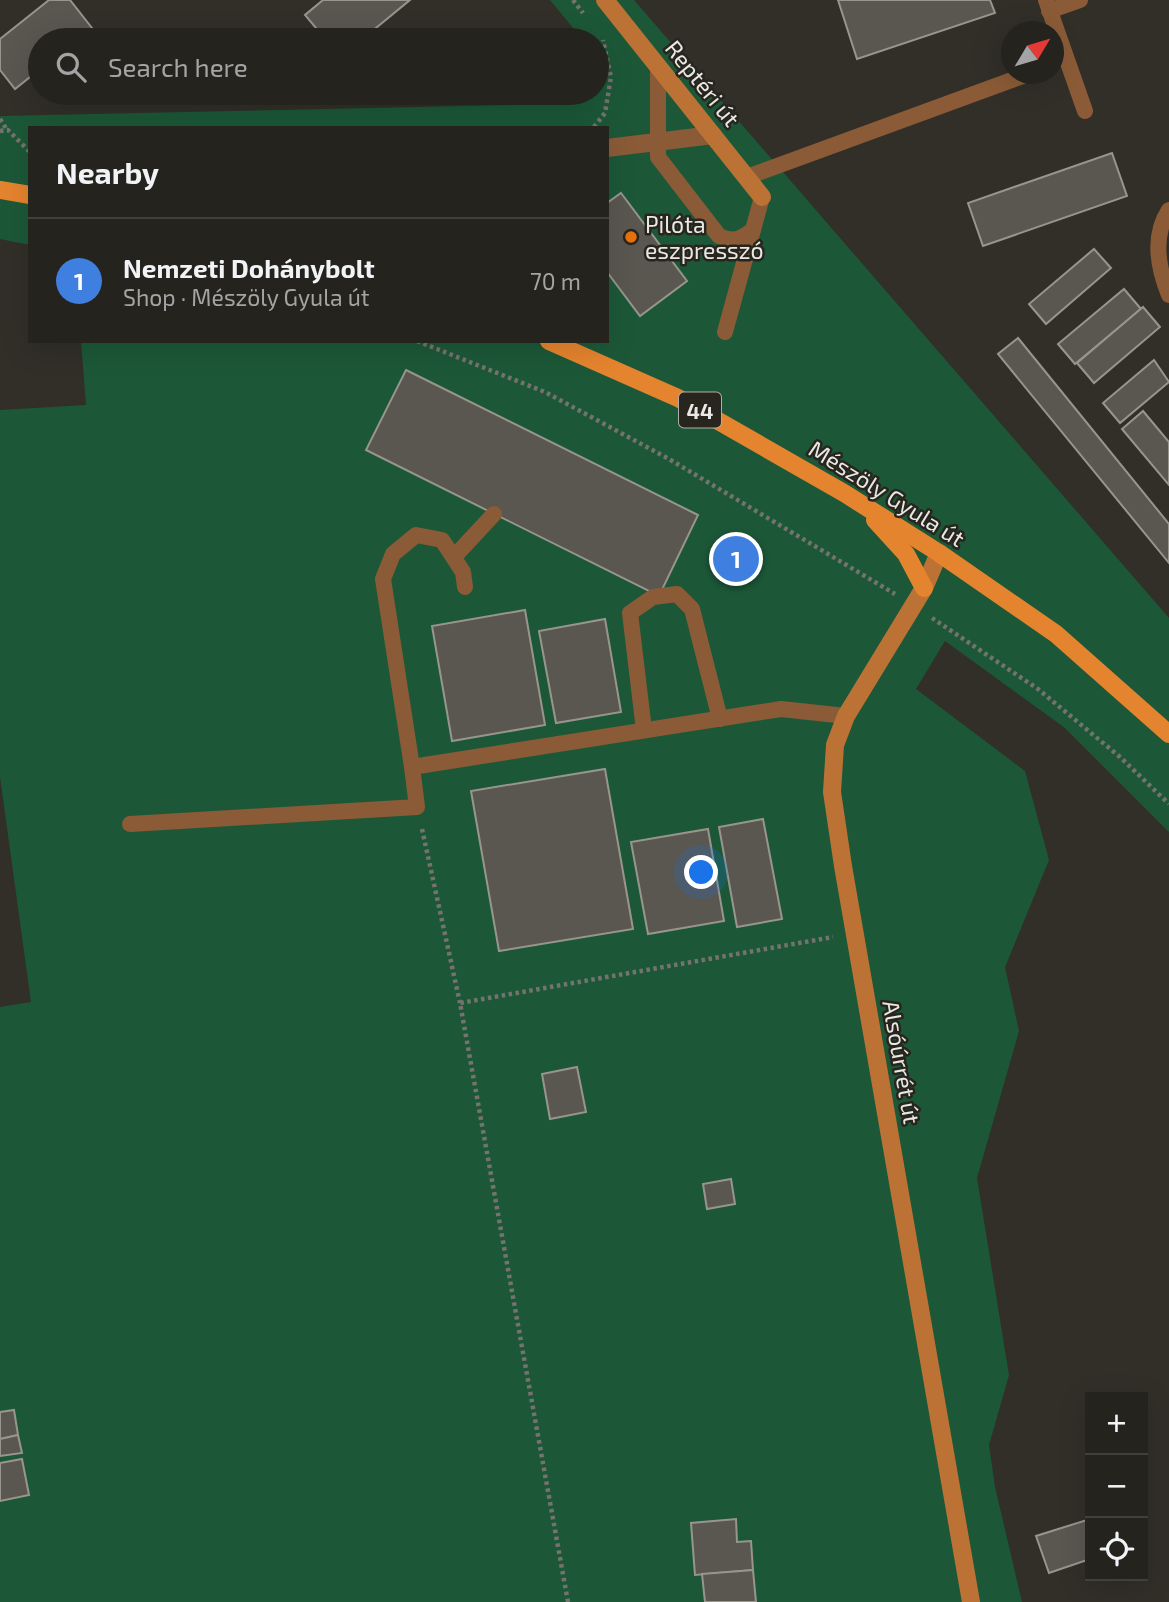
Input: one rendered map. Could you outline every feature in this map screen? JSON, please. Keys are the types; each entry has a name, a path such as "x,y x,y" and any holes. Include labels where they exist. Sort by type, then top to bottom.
{"main road":[{"path":"0,190 28,195"},
{"name":"Mészöly Gyula út","path":"553,343 678,398 844,493 939,553 1056,634 1169,734"},
{"path":"844,493 882,526 906,554 925,588"}],"street":[{"name":"Reptéri út","path":"605,0 762,197"},
{"path":"609,148 713,135"},
{"name":"Alsóúrrét út","path":"939,553 925,588 846,716 835,745 832,792 971,1602"}],"lane":[{"path":"1048,5 1080,0"},
{"path":"658,66 658,157 719,236 729,241 738,240 753,229"},
{"path":"1064,70 1085,111"},
{"path":"747,177 1001,84"},
{"path":"725,331 762,197"},
{"path":"1169,210 1161,223 1157,246 1169,295"},
{"path":"454,557 494,514"},
{"path":"130,824 417,807 383,579 393,554 416,535 442,540 463,572 465,587"},
{"path":"644,730 630,613 653,597 677,594 692,609 720,719"},
{"path":"412,767 781,709 846,716"}],"path":[{"path":"573,0 589,21"},
{"path":"609,66 609,89"},
{"path":"595,126 605,113 606,105"},
{"path":"0,119 28,150"},
{"path":"0,131 8,130"},
{"path":"422,343 556,398 669,459 913,606 1038,689 1120,757 1169,804"},
{"path":"417,807 460,1003 569,1602"},
{"path":"460,1003 855,934"}],"green space":[{"path":"550,0 634,0 1169,618 1169,832 1065,728 945,641 916,689 1025,771 1049,860 1005,967 1019,1031 977,1178 1009,1375 989,1445 995,1487 1022,1602 0,1602 0,1007 31,1002 0,777 0,410 86,405 81,343 609,343 609,126 28,126 28,245 0,239 0,116 609,105 609,28 573,28"}],"building":[{"path":"49,0 70,0 92,28 28,28 28,79 15,89 0,70 0,39"},
{"path":"323,0 410,0 376,28 316,28 305,15"},
{"path":"838,0 990,0 995,13 857,59"},
{"path":"1112,153 1127,196 983,246 968,203"},
{"name":"Pilóta eszpresszó","path":"621,193 687,281 640,316 609,275 609,202"},
{"path":"1094,249 1111,268 1046,324 1029,304"},
{"path":"1124,289 1141,309 1075,364 1058,344"},
{"path":"1143,307 1160,327 1094,383 1077,363"},
{"path":"1018,338 1169,524 1169,563 998,354"},
{"path":"1154,360 1169,382 1120,423 1103,403"},
{"path":"406,370 698,515 659,596 366,450"},
{"path":"1143,411 1169,442 1169,485 1122,429"},
{"path":"525,610 545,725 452,741 432,626"},
{"path":"605,619 621,712 556,723 539,631"},
{"path":"605,769 633,929 499,951 471,791"},
{"path":"763,819 782,919 737,927 719,827"},
{"path":"708,829 724,921 648,934 631,842"},
{"path":"577,1067 586,1112 550,1119 542,1074"},
{"path":"731,1179 735,1204 707,1209 703,1184"},
{"path":"14,1410 18,1435 0,1439 0,1412"},
{"path":"18,1435 22,1453 0,1456 0,1439"},
{"path":"22,1459 29,1495 0,1501 0,1463"},
{"path":"736,1519 737,1542 751,1541 753,1570 695,1575 691,1523"},
{"path":"1085,1521 1085,1561 1049,1573 1036,1536"},
{"path":"753,1570 756,1602 705,1602 702,1574"}],"place":[{"name":"Pilóta eszpresszó","path":"631,237"},
{"name":"Nemzeti Dohánybolt","path":"736,559"}]}
